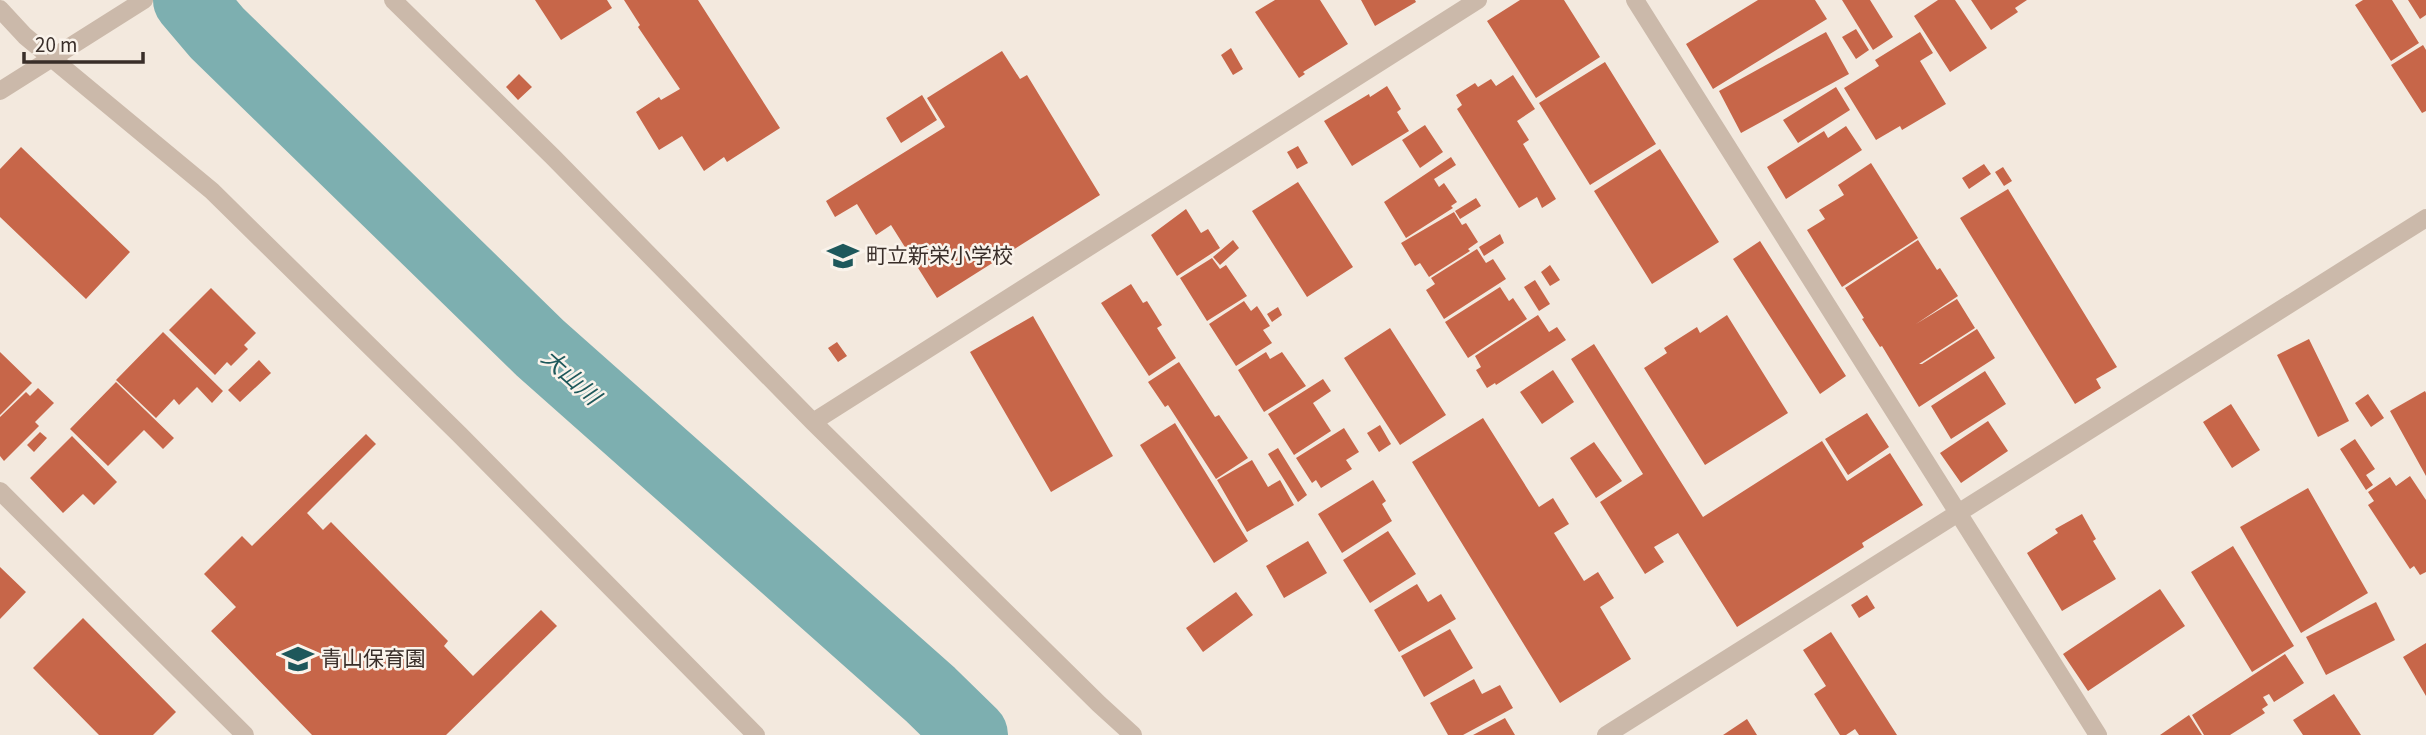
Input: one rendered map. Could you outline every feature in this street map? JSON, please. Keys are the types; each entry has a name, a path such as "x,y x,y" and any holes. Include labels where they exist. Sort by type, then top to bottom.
{"street":[{"path":"0,91 144,0"},
{"path":"393,0 813,422 1098,704 1133,735"},
{"path":"813,422 1478,0"},
{"path":"1634,0 2098,735"},
{"path":"0,9 25,36 212,191 450,425 756,735"},
{"path":"1606,735 2426,218"},
{"path":"0,491 245,735"}],"building":[{"path":"535,0 607,0 612,8 561,40"},
{"path":"624,0 698,0 780,128 727,162 724,157 704,171 682,136 659,150 636,112 659,97 661,100 680,89 638,27 640,25"},
{"path":"1275,0 1320,0 1348,44 1303,72 1305,74 1299,78 1255,12"},
{"path":"1361,0 1415,0 1416,2 1375,26"},
{"path":"1520,0 1564,0 1600,57 1536,98 1487,21"},
{"path":"1758,0 1815,0 1827,19 1713,89 1686,44"},
{"path":"1842,0 1870,0 1893,37 1873,50"},
{"path":"1938,0 1955,0 1987,48 1950,72 1914,16"},
{"path":"1971,0 2027,0 2015,8 2018,12 1991,30"},
{"path":"2363,0 2392,0 2419,43 2391,61 2355,5"},
{"path":"2408,0 2426,0 2426,15 2420,19"},
{"path":"1856,29 1869,50 1856,59 1842,37"},
{"path":"1826,32 1849,74 1741,133 1719,91"},
{"path":"1920,32 1933,53 1920,61 1946,104 1902,130 1900,126 1876,140 1844,88 1879,66 1875,60"},
{"path":"2423,45 2426,50 2426,111 2422,113 2391,65"},
{"path":"1231,48 1243,69 1233,75 1221,55"},
{"path":"1002,51 1020,79 1027,75 1100,195 937,298 891,225 876,235 857,204 835,217 826,201 945,127 927,98"},
{"path":"1605,62 1656,144 1590,185 1539,103"},
{"path":"519,74 532,87 518,100 506,87"},
{"path":"1513,75 1535,109 1517,121 1529,140 1523,144 1556,199 1542,208 1537,197 1519,208 1457,109 1462,105 1456,95 1475,83 1478,87 1491,79 1496,86"},
{"path":"1387,86 1401,109 1397,112 1409,131 1352,166 1324,121"},
{"path":"1836,87 1850,110 1798,143 1783,120"},
{"path":"922,95 937,120 901,143 886,118"},
{"path":"1425,125 1443,152 1420,168 1402,140"},
{"path":"1846,126 1862,150 1786,199 1767,167 1824,131 1828,138"},
{"path":"1298,146 1308,163 1297,169 1287,152"},
{"path":"21,147 130,252 86,299 0,217 0,169"},
{"path":"1660,149 1719,242 1652,284 1594,191"},
{"path":"1451,157 1456,165 1434,179 1439,187 1444,183 1457,202 1451,206 1453,208 1406,238 1384,202"},
{"path":"1871,163 1918,238 1842,287 1807,230 1825,219 1819,210 1844,195 1838,185"},
{"path":"1984,164 1991,174 1969,189 1962,178"},
{"path":"2003,167 2012,181 2004,186 1995,172"},
{"path":"1298,182 1353,267 1307,297 1252,211"},
{"path":"2008,189 2117,367 2096,379 2101,388 2075,404 1960,218"},
{"path":"1476,198 1481,206 1460,219 1455,211"},
{"path":"1186,209 1201,233 1208,229 1220,248 1177,276 1151,235"},
{"path":"1454,212 1462,225 1466,223 1478,242 1468,249 1470,251 1429,277 1420,263 1415,266 1401,243"},
{"path":"1500,234 1504,243 1484,256 1479,247"},
{"path":"1233,240 1239,248 1220,265 1213,257"},
{"path":"1918,240 1958,296 1916,324 1957,299 1975,328 1919,364 1977,329 1995,358 1919,407 1845,288"},
{"path":"1760,241 1846,376 1820,394 1733,259"},
{"path":"1477,249 1486,263 1493,259 1506,279 1444,319 1426,290 1435,284 1431,278"},
{"path":"1212,258 1220,269 1226,265 1247,296 1207,321 1180,278"},
{"path":"1550,265 1560,280 1550,286 1541,272"},
{"path":"1535,280 1550,304 1539,311 1524,287"},
{"path":"1131,284 1143,303 1147,301 1162,325 1157,328 1176,358 1149,376 1101,303"},
{"path":"1500,287 1509,301 1513,298 1527,319 1468,358 1445,322"},
{"path":"211,288 256,333 244,345 248,349 231,366 227,362 215,375 169,330"},
{"path":"1244,301 1251,311 1257,306 1270,326 1263,330 1272,343 1236,366 1209,324"},
{"path":"1278,307 1282,315 1272,322 1267,314"},
{"path":"1538,315 1549,332 1557,327 1566,340 1496,385 1495,383 1487,388 1476,370 1481,367 1475,356"},
{"path":"1727,315 1788,413 1705,465 1644,368 1667,353 1664,348 1697,327 1700,333"},
{"path":"1033,316 1113,456 1051,492 970,352"},
{"path":"1390,328 1446,415 1400,445 1344,358"},
{"path":"163,332 223,391 212,403 197,387 179,405 174,399 156,418 116,380"},
{"path":"2309,339 2349,421 2318,437 2277,355"},
{"path":"837,342 847,356 838,362 828,348"},
{"path":"1594,344 1703,517 1822,441 1847,481 1890,453 1923,505 1862,543 1864,547 1737,627 1678,533 1654,547 1664,562 1645,574 1600,502 1643,474 1571,359"},
{"path":"0,352 32,383 0,415"},
{"path":"1266,352 1270,359 1282,352 1306,386 1264,412 1238,370"},
{"path":"259,360 271,373 240,402 228,390"},
{"path":"1179,362 1215,417 1219,415 1248,458 1216,479 1168,405 1165,407 1148,382"},
{"path":"1553,370 1574,402 1542,424 1520,392"},
{"path":"1985,371 2006,404 1951,439 1931,406"},
{"path":"1323,379 1331,391 1313,403 1331,431 1294,455 1268,414"},
{"path":"116,382 174,438 163,449 144,430 108,466 70,429"},
{"path":"38,388 54,403 35,422 39,426 4,461 0,456 0,417 26,392 30,396"},
{"path":"2425,391 2426,393 2426,476 2390,411"},
{"path":"2368,394 2384,418 2371,427 2355,403"},
{"path":"2231,404 2260,450 2232,468 2203,422"},
{"path":"1867,413 1889,447 1848,475 1825,439"},
{"path":"1483,418 1539,507 1553,498 1569,524 1554,533 1584,581 1598,572 1614,598 1600,607 1631,659 1560,703 1412,462"},
{"path":"1988,421 2008,451 1961,483 1940,453"},
{"path":"1175,423 1248,541 1214,563 1140,445"},
{"path":"1380,425 1391,444 1379,452 1367,433"},
{"path":"1344,428 1359,452 1346,460 1352,469 1321,488 1316,480 1312,483 1296,458"},
{"path":"40,432 47,438 34,452 27,445"},
{"path":"366,434 376,444 307,513 323,530 331,522 448,641 444,646 473,676 541,610 557,626 446,735 312,735 211,631 236,607 204,574 242,536 252,546"},
{"path":"72,436 117,482 94,505 83,494 63,513 30,478"},
{"path":"2355,439 2375,469 2366,475 2373,485 2366,490 2340,449"},
{"path":"1594,442 1622,481 1596,498 1570,458"},
{"path":"1278,448 1307,495 1298,502 1268,454"},
{"path":"1252,460 1268,487 1280,480 1294,505 1247,532 1217,480"},
{"path":"2410,476 2426,500 2426,572 2420,575 2414,566 2410,569 2368,505 2374,501 2368,492 2390,477 2396,486"},
{"path":"1373,480 1386,501 1382,504 1392,521 1342,553 1318,514"},
{"path":"2308,488 2368,593 2301,633 2240,527"},
{"path":"2082,514 2096,539 2093,541 2116,579 2062,611 2027,553 2058,533 2055,529"},
{"path":"1388,531 1416,574 1370,603 1343,560"},
{"path":"1308,541 1327,573 1284,598 1266,566"},
{"path":"2233,546 2294,646 2252,672 2191,572"},
{"path":"0,567 26,592 0,619"},
{"path":"1417,584 1428,602 1441,594 1456,619 1399,652 1374,610"},
{"path":"2160,589 2185,626 2088,691 2063,654"},
{"path":"1236,592 1253,615 1203,652 1186,628"},
{"path":"1867,595 1875,608 1859,618 1851,605"},
{"path":"2376,602 2395,640 2326,675 2306,637"},
{"path":"83,618 176,712 153,735 99,735 33,668"},
{"path":"1450,629 1473,668 1424,697 1401,656"},
{"path":"1831,632 1897,735 1859,735 1855,729 1846,735 1840,735 1814,694 1826,686 1803,650"},
{"path":"2426,643 2426,696 2403,657"},
{"path":"2285,654 2304,683 2274,702 2269,694 2263,697 2268,705 2262,709 2265,713 2230,735 2204,735 2192,715"},
{"path":"1474,679 1482,694 1500,685 1513,708 1463,735 1448,735 1430,703"},
{"path":"2334,694 2361,735 2303,735 2293,720"},
{"path":"2189,715 2202,735 2160,735"},
{"path":"1505,718 1515,735 1473,735"},
{"path":"1747,719 1757,735 1723,735"}],"waterway":[{"name":"大山川","path":"189,0 217,33 540,348 930,694 972,735"}],"place":[{"name":"町立新栄小学校","path":"843,256"},
{"name":"青山保育園","path":"298,659"}]}
